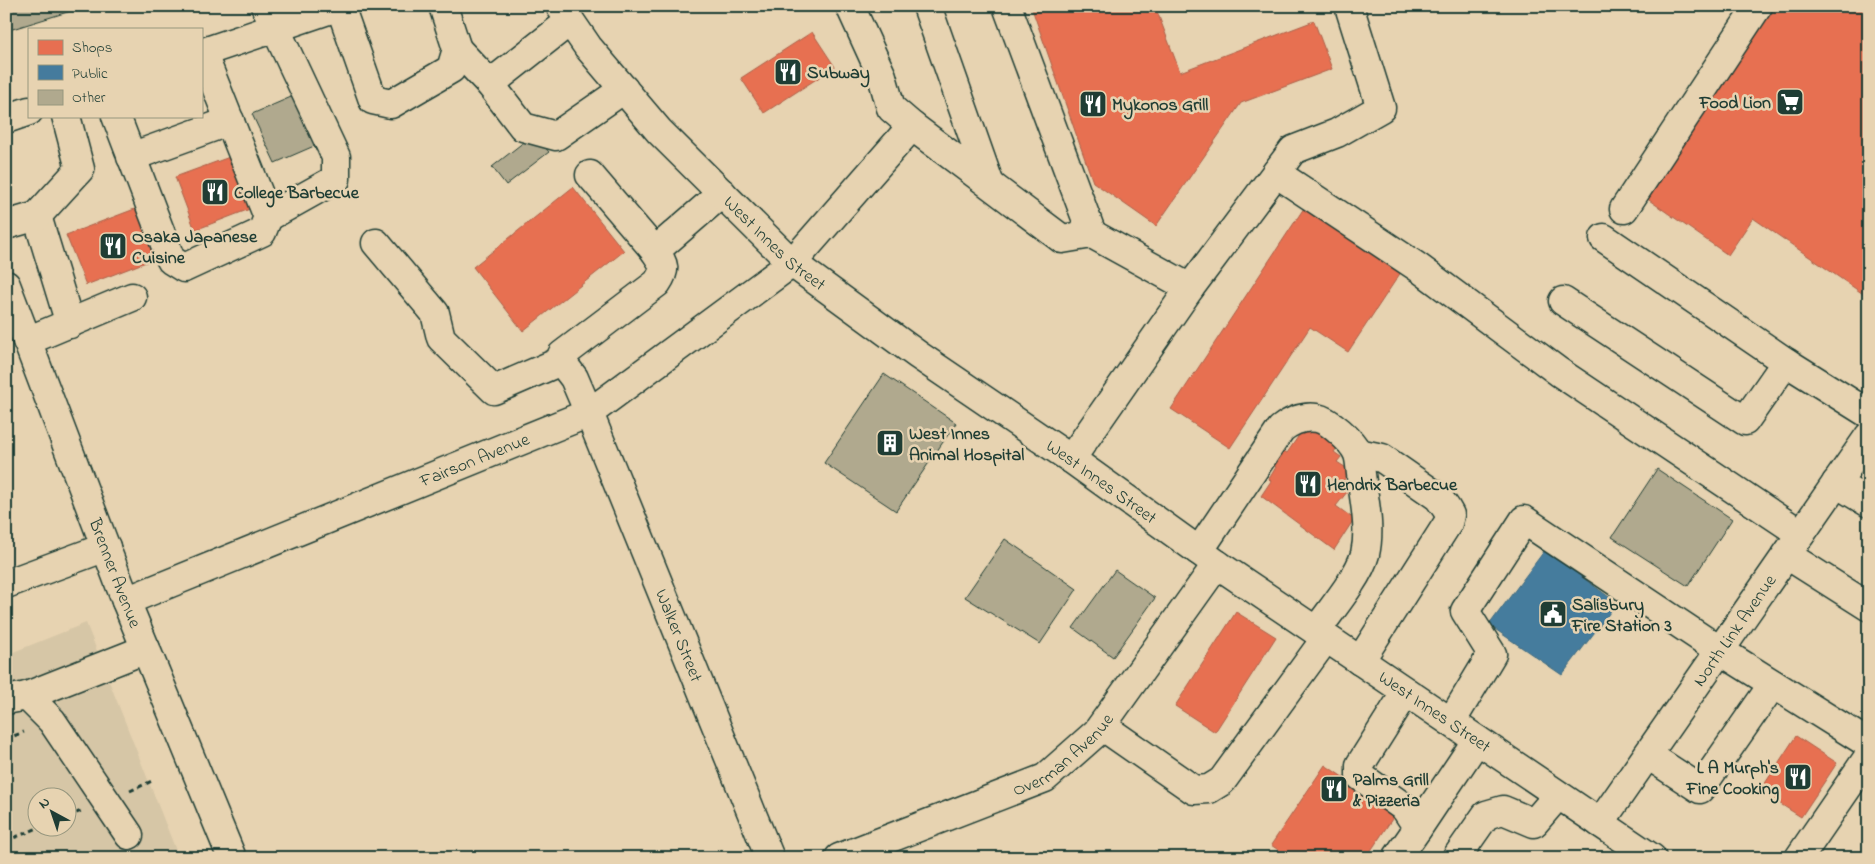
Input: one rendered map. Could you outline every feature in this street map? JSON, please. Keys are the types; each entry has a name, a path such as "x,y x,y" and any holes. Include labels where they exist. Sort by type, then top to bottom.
{"street":[{"path":"268,217 202,53 283,15 340,6 373,100 391,104 450,69 457,50"},
{"path":"443,6 457,50 490,84 524,127 556,136 624,89"},
{"path":"850,6 882,76 892,108 912,126 989,182 1062,239 1092,234 1190,288"},
{"path":"927,6 989,182"},
{"path":"1007,6 1092,234"},
{"path":"1071,459 1190,288 1292,150 1337,133 1381,108 1349,6"},
{"path":"1624,209 1758,6"},
{"path":"490,84 565,13"},
{"name":"West Innes Street","path":"565,13 588,47 659,131 792,263 918,355 1071,459 1208,558 1652,858"},
{"path":"117,118 171,260 184,268 262,232 268,217 336,179 336,157 283,15"},
{"path":"6,119 28,111"},
{"path":"6,225 37,216 80,169 67,118"},
{"path":"132,156 230,121"},
{"name":"Fairson Avenue","path":"126,601 589,413 792,263 912,126"},
{"path":"1276,173 1420,268 1794,545 1869,607"},
{"path":"376,243 435,313 441,338 494,390 561,361 562,355 657,283 663,273 663,264 654,251 590,175"},
{"path":"654,251 722,193"},
{"path":"37,216 70,324"},
{"path":"1604,238 1786,362 1869,414"},
{"name":"Brenner Avenue","path":"6,286 126,601 232,858"},
{"path":"27,341 132,297"},
{"path":"1563,301 1745,421 1786,362"},
{"name":"Walker Street","path":"561,361 574,378 589,413 770,858"},
{"name":"Overman Avenue","path":"839,858 1045,778 1097,732 1208,558 1281,429 1288,423 1297,419 1318,418 1340,432 1352,443 1358,453"},
{"name":"North Link Avenue","path":"1600,823 1869,436"},
{"path":"1102,726 1194,790 1209,789 1222,782 1321,634 1359,568 1365,553 1367,520 1358,453 1382,458 1438,497 1450,515 1448,523 1360,661"},
{"path":"1836,483 1869,503"},
{"path":"1451,722 1492,654 1465,611 1524,520 1719,650 1869,744"},
{"path":"6,584 106,547"},
{"path":"16,698 146,649"},
{"path":"1648,754 1700,789 1773,684"},
{"path":"1406,692 1360,765 1360,776 1405,808 1418,828"},
{"path":"16,698 52,721 129,835"},
{"path":"1397,858 1477,740"},
{"path":"1799,858 1869,756"},
{"path":"1456,858 1486,815 1503,810 1534,823 1558,795"}],"path":[{"path":"6,841 28,832"}],"shaded area":[{"path":"86,623 179,858 6,858 6,655"}],"building: Shops":[{"path":"1031,6 1155,6 1180,72 1314,21 1332,69 1241,103 1156,226 1093,182"},
{"name":"Food Lion","path":"1776,6 1869,6 1869,298 1753,218 1728,255 1646,198"},
{"name":"Subway","path":"812,32 835,67 764,113 741,78"},
{"name":"College Barbecue","path":"235,155 255,207 195,230 175,177"},
{"path":"573,187 624,251 523,331 473,267"},
{"path":"1308,202 1405,266 1348,352 1310,327 1230,448 1171,409"},
{"name":"Osaka Japanese Cuisine","path":"140,207 159,257 86,285 66,235"},
{"name":"Hendrix Barbecue","path":"1314,423 1341,442 1334,452 1341,457 1337,462 1351,471 1343,481 1351,487 1336,506 1354,519 1334,550 1261,496 1271,481 1269,479 1276,467 1270,463 1279,448 1287,453 1302,431 1307,433"},
{"path":"1236,612 1276,637 1215,732 1175,706"},
{"name":"L A Murph's Fine Cooking","path":"1796,736 1837,763 1801,817 1760,791"},
{"name":"Palms Grill & Pizzeria","path":"1325,765 1396,813 1366,858 1290,858 1271,845"}],"building: Public":[{"name":"Salisbury Fire Station 3","path":"1545,550 1617,603 1562,675 1489,625"}],"building: Other":[{"path":"6,6 87,6 6,31"},
{"path":"298,94 321,143 275,163 252,114"},
{"path":"534,134 549,152 506,185 492,167"},
{"name":"West Innes Animal Hospital","path":"884,374 956,423 896,511 824,463"},
{"path":"1657,469 1732,519 1688,586 1612,537"},
{"path":"1005,539 1077,589 1040,644 965,597"},
{"path":"1115,570 1155,598 1113,657 1073,628"}],"place":[{"name":"Subway","path":"788,72"},
{"name":"Food Lion","path":"1790,102"},
{"name":"Mykonos Grill","path":"1093,104"},
{"name":"College Barbecue","path":"215,192"},
{"name":"Osaka Japanese Cuisine","path":"113,246"},
{"name":"West Innes Animal Hospital","path":"890,443"},
{"name":"Hendrix Barbecue","path":"1308,484"},
{"name":"Salisbury Fire Station 3","path":"1553,614"},
{"name":"L A Murph's Fine Cooking","path":"1798,777"},
{"name":"Palms Grill & Pizzeria","path":"1334,789"}]}
